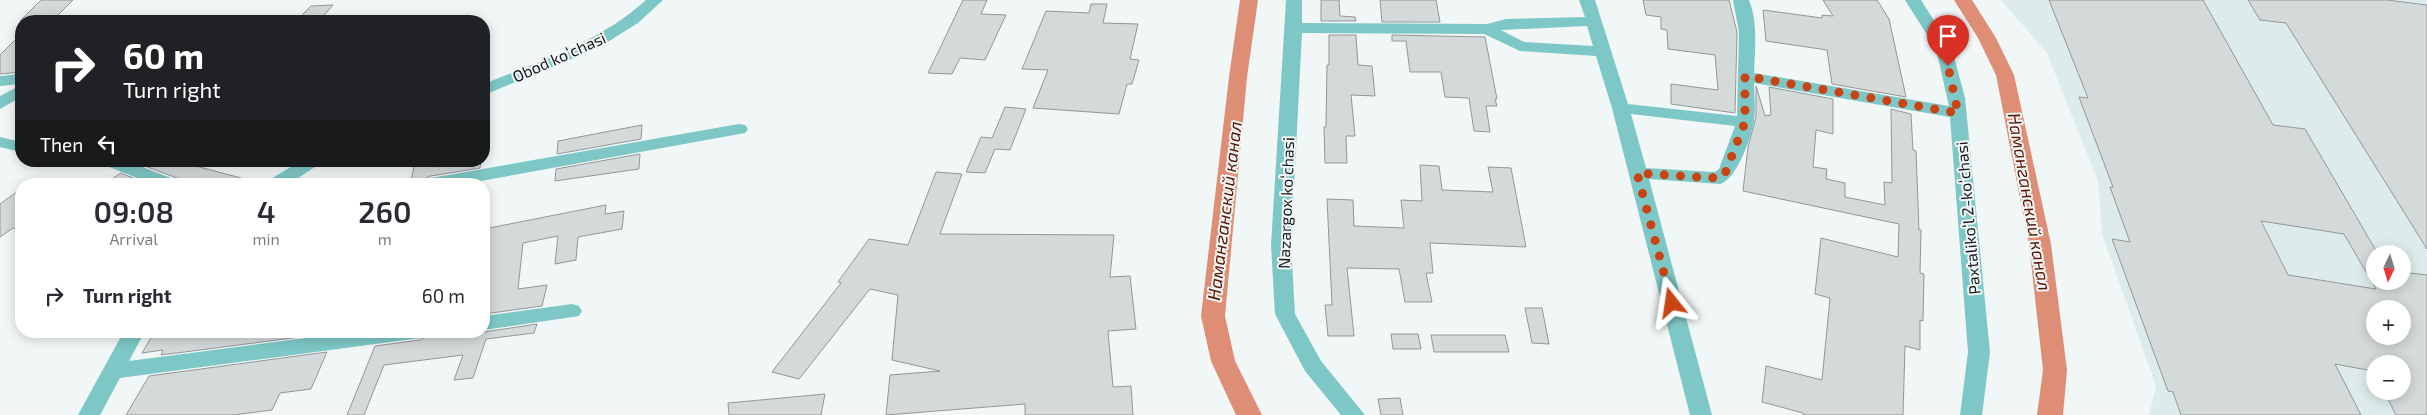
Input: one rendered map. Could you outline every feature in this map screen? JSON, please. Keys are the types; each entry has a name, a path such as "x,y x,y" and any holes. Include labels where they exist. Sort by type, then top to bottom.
{"street":[{"name":"Obod koʻchasi","path":"490,88 592,45 633,20 655,0"},
{"name":"Nazargox koʻchasi","path":"1294,0 1282,245 1285,314 1312,366 1354,415"},
{"path":"1587,0 1621,108 1701,415"},
{"path":"1637,173 1720,178 1728,171 1745,122 1747,32 1744,7 1741,0"},
{"name":"Paxtalikoʻl 2-koʻchasi","path":"1913,0 1944,49 1957,98 1979,352 1971,415"},
{"path":"1294,28 1487,29 1506,24 1594,21"},
{"path":"1487,29 1520,46 1602,50"},
{"path":"1745,76 1958,113"},
{"path":"0,81 15,80"},
{"path":"0,104 15,94"},
{"path":"1621,108 1745,122"},
{"path":"465,178 739,129"},
{"path":"0,142 15,146"},
{"path":"126,167 154,178"},
{"path":"285,178 305,167"},
{"path":"490,322 572,312"},
{"path":"89,415 131,338"},
{"path":"114,371 366,338"}],"shaded area":[{"path":"2001,0 2427,0 2427,415 2149,415 2156,386 2102,234 2098,181 2047,53"}],"building":[{"path":"41,0 73,0 58,15 26,15"},
{"path":"963,0 987,0 981,14 1006,15 985,60 960,58 952,74 928,73"},
{"path":"1321,0 1339,0 1340,16 1355,17 1356,21 1321,21"},
{"path":"1380,0 1436,0 1440,22 1382,22"},
{"path":"1643,0 1729,0 1737,32 1735,113 1671,104 1671,84 1718,90 1715,55 1668,49 1667,30 1661,29 1661,17 1646,15"},
{"path":"1823,0 1877,0 1889,19 1906,97 1832,84 1827,50 1766,41 1763,10 1822,18 1822,15 1833,16"},
{"path":"2049,0 2203,0 2273,125 2305,129 2373,245 2366,245 2366,272 2344,234 2261,221 2288,275 2366,287 2366,290 2411,290 2411,273 2427,275 2427,415 2396,415 2388,400 2411,400 2411,355 2366,355 2366,370 2335,364 2361,415 2181,415 2173,392 2168,391 2112,239 2130,242 2110,187 2113,187 2079,97 2088,98"},
{"path":"2248,0 2387,0 2427,5 2427,249 2286,23 2260,20"},
{"path":"1091,4 1107,4 1103,23 1138,24 1130,59 1139,60 1132,84 1127,84 1119,114 1033,108 1048,70 1022,69 1046,11 1089,13"},
{"path":"333,5 324,15 302,15 311,6"},
{"path":"1329,35 1356,35 1358,65 1372,66 1375,96 1351,95 1355,136 1346,136 1347,163 1325,163 1324,127 1326,127"},
{"path":"1392,35 1485,37 1497,99 1495,99 1497,106 1486,106 1490,132 1474,131 1469,98 1445,97 1441,72 1410,72 1406,41 1392,41"},
{"path":"15,40 15,73 0,74 0,55"},
{"path":"1756,86 1765,116 1771,115 1769,87 1833,99 1833,134 1816,130 1813,167 1827,169 1826,179 1845,183 1845,197 1885,205 1884,182 1892,183 1891,109 1911,114 1913,150 1916,151 1919,230 1921,230 1920,273 1924,274 1923,321 1920,320 1920,350 1905,346 1903,415 1803,415 1803,413 1762,402 1766,366 1822,380 1830,298 1815,294 1821,238 1898,257 1899,224 1743,191 1748,147 1756,117"},
{"path":"1005,107 1026,109 1010,150 995,149 985,173 966,172 981,137 992,138"},
{"path":"642,125 641,139 557,154 558,141"},
{"path":"640,154 639,169 555,181 556,169"},
{"path":"1420,165 1439,166 1442,190 1493,192 1488,167 1511,168 1526,247 1430,243 1433,273 1426,273 1432,302 1405,302 1399,269 1347,268 1354,336 1328,336 1325,305 1332,305 1327,199 1353,200 1354,226 1404,228 1401,200 1422,201"},
{"path":"148,167 200,167 241,178 177,178"},
{"path":"414,167 480,167 426,178 412,178"},
{"path":"936,172 962,174 940,234 1114,235 1110,277 1130,276 1136,329 1108,331 1113,387 1131,386 1133,415 1025,415 1025,404 886,415 890,375 940,371 892,360 898,295 870,289 799,379 772,372 841,283 838,282 869,239 908,245"},
{"path":"121,173 133,178 113,178"},
{"path":"15,193 15,228 0,237 0,204"},
{"path":"606,205 605,214 624,211 622,229 578,237 576,260 555,264 558,236 523,243 518,289 547,285 542,306 490,313 490,228"},
{"path":"1525,308 1542,308 1549,344 1532,343"},
{"path":"537,324 534,333 486,339 473,378 454,380 463,355 384,365 364,415 347,415 375,346 424,338 490,338 490,331"},
{"path":"1391,334 1418,334 1421,349 1393,349"},
{"path":"1431,335 1505,335 1509,352 1434,352"},
{"path":"151,338 292,338 161,355 163,350 142,353"},
{"path":"327,352 311,389 280,393 272,410 233,415 126,415 149,376"},
{"path":"825,394 821,415 729,415 728,403"},
{"path":"1400,398 1403,415 1381,415 1378,399"}],"waterway":[{"name":"Наманганский канал","path":"1249,0 1238,77 1213,316 1223,361 1249,415"},
{"name":"Наманганский канал","path":"1963,0 1987,38 2005,75 2040,244 2055,370 2050,415"}],"route":[{"path":"1672,303 1637,173 1711,178 1724,176 1728,171 1745,122 1745,76 1958,113 1957,98 1948,66"}]}
